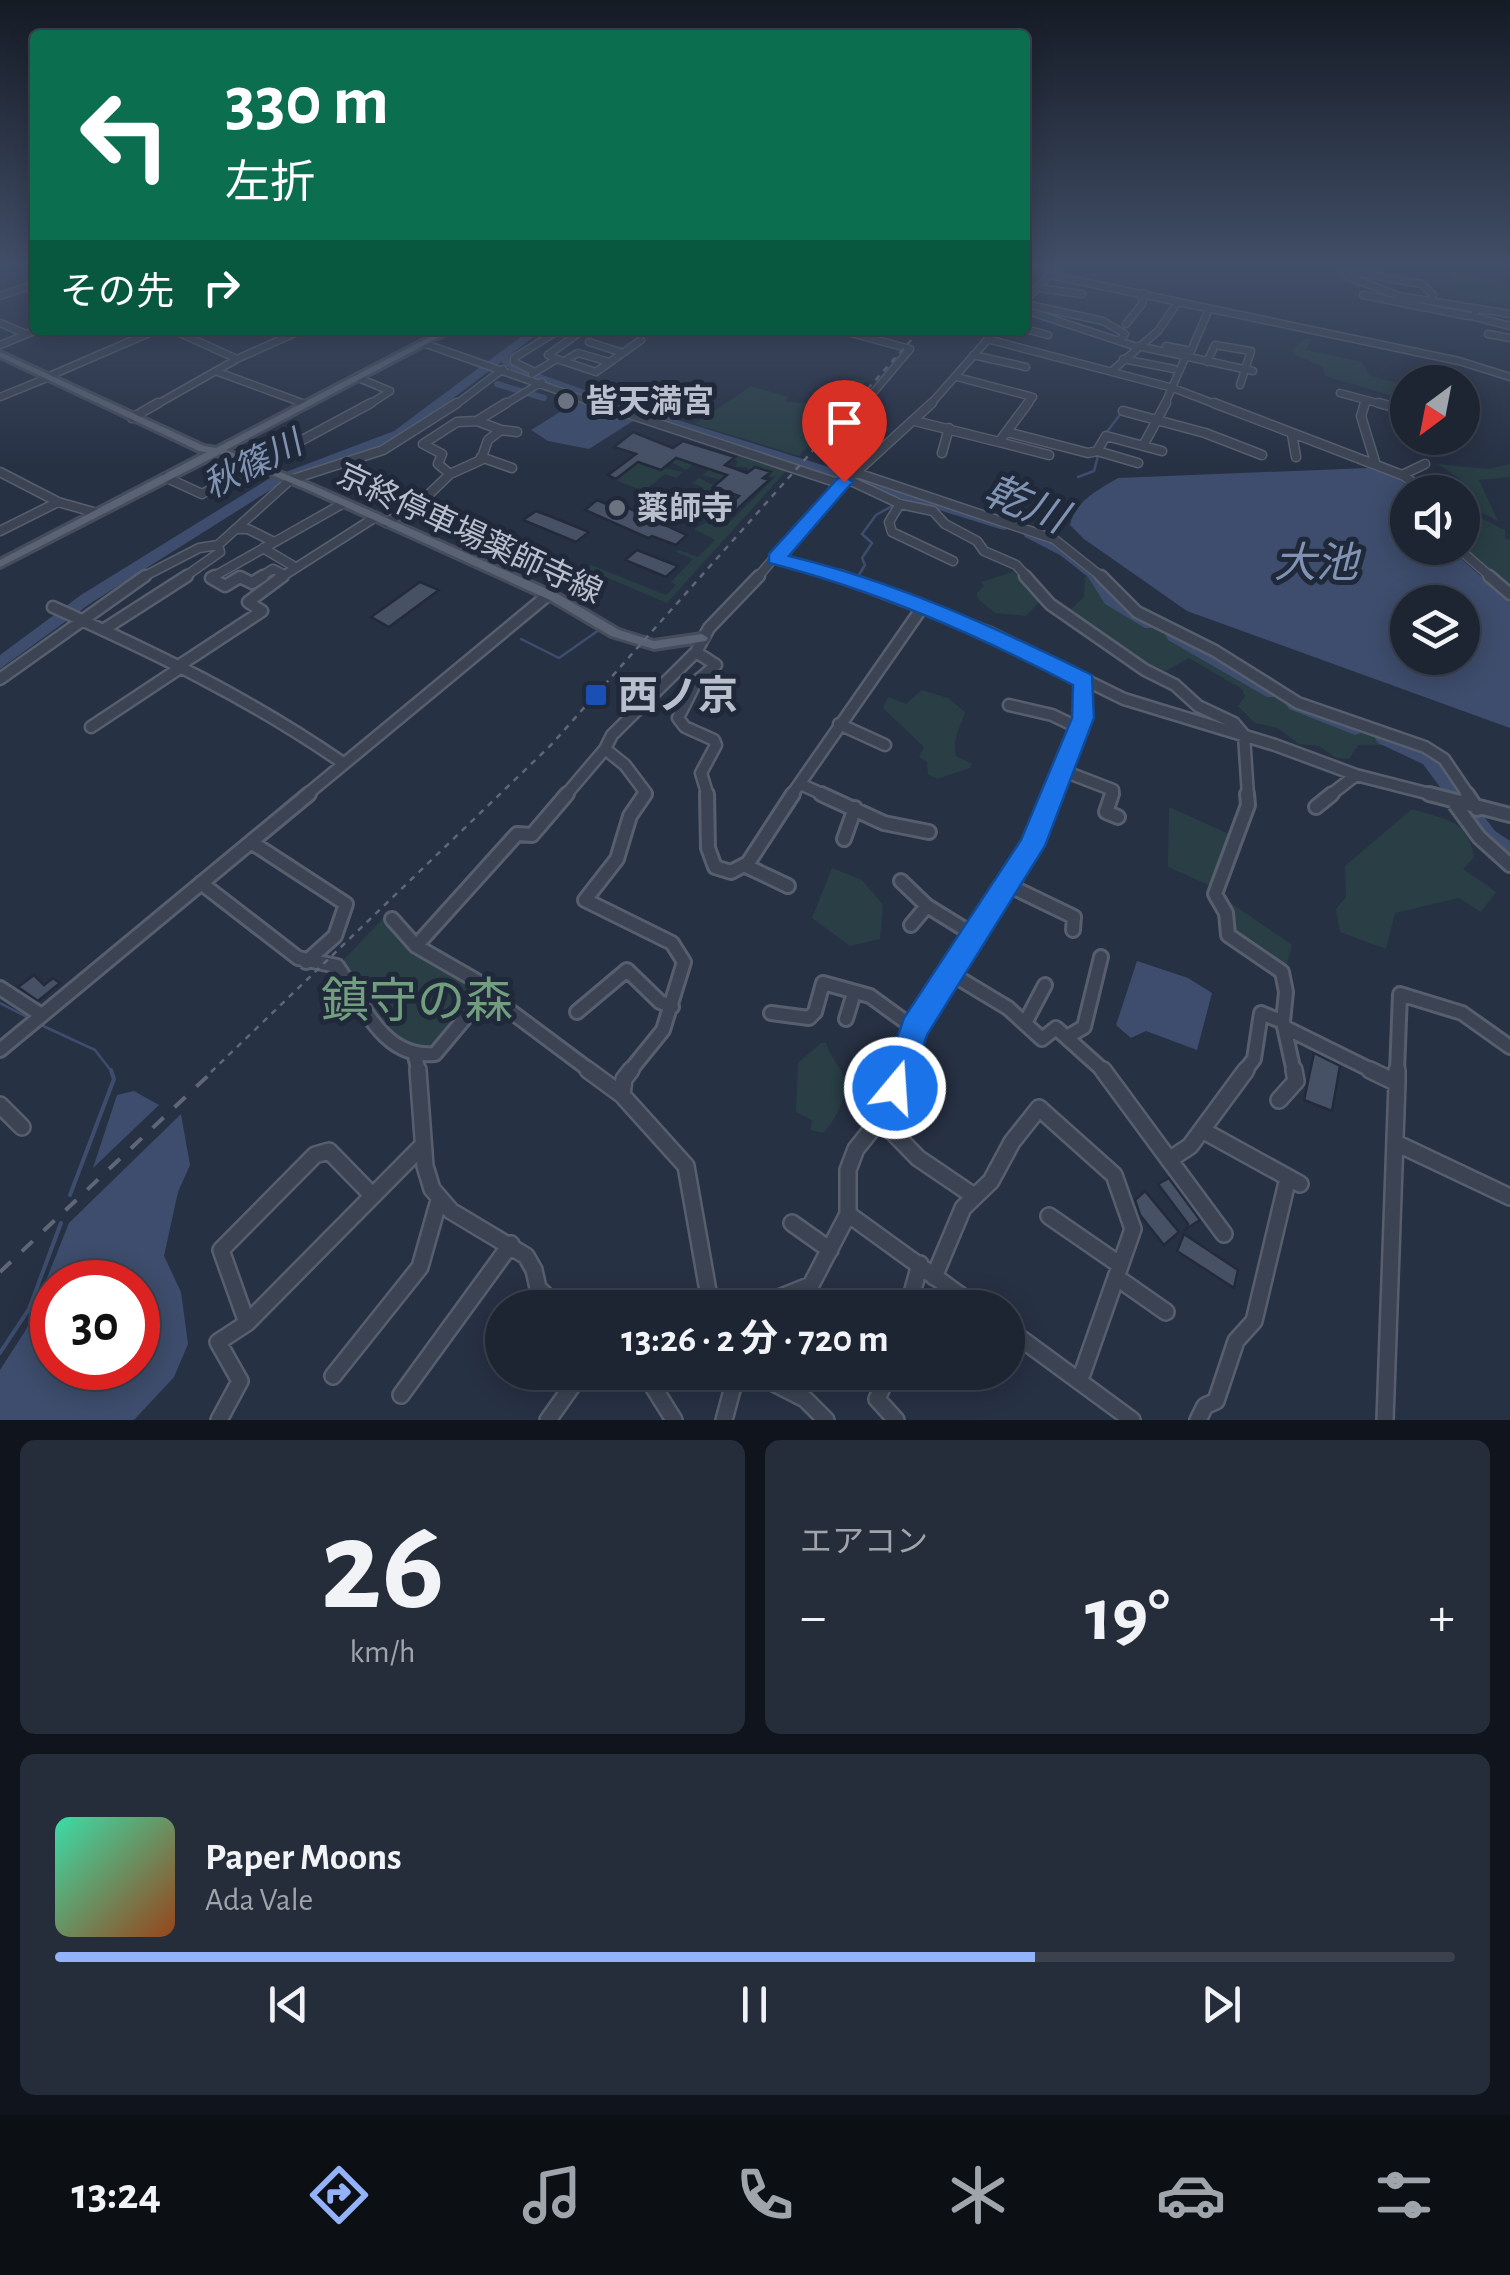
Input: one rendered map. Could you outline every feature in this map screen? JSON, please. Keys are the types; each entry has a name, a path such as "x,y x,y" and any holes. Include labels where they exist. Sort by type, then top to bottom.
{"main road":[{"path":"0,564 440,335"},
{"name":"京終停車場薬師寺線","path":"0,354 132,418 290,480 548,595 616,633 646,643 699,645"}],"street":[{"path":"0,345 25,334"},
{"path":"1102,334 1140,345 1191,351 1198,334"},
{"path":"1120,341 1124,334"},
{"path":"1113,370 1153,334"},
{"path":"1330,334 1460,361 1510,376"},
{"path":"0,397 145,335"},
{"path":"184,335 237,360"},
{"path":"132,418 291,335"},
{"path":"431,335 436,337"},
{"path":"536,372 514,362 514,358 551,335"},
{"path":"576,335 548,356 596,372 642,340"},
{"path":"824,451 910,350 858,335"},
{"path":"416,946 517,834 532,835 612,735 849,479 915,421 957,377 991,335"},
{"path":"987,339 1172,388 1402,475 1425,464"},
{"path":"589,342 624,354"},
{"path":"424,343 542,382 634,419 1054,539 1097,572 1138,612 1215,651 1298,703 1425,747 1444,759 1478,809"},
{"path":"1140,345 1253,371"},
{"path":"1207,362 1215,345 1251,352 1240,385"},
{"path":"527,377 578,353 608,362"},
{"path":"1160,366 1166,353"},
{"path":"970,358 982,365"},
{"path":"970,358 1026,367"},
{"path":"1142,446 1185,358"},
{"path":"1123,359 1174,369"},
{"path":"0,679 81,617 204,544 218,545 290,480 383,450 434,422 503,369"},
{"path":"218,372 305,404"},
{"path":"957,377 1033,397 999,442"},
{"path":"165,477 202,494 353,415 390,391 356,378"},
{"path":"477,421 542,382"},
{"path":"1340,393 1390,407"},
{"path":"1366,401 1361,416 1376,465"},
{"path":"1123,411 1262,455"},
{"path":"450,474 438,464 442,454 423,444 457,422 477,421 516,432"},
{"path":"915,421 1049,454"},
{"path":"942,453 948,428"},
{"path":"386,523 422,501 450,474 482,458 488,440 502,430"},
{"path":"1007,432 1138,463"},
{"path":"1292,434 1296,457"},
{"path":"1096,451 1106,436 1162,451"},
{"path":"482,458 512,468"},
{"path":"0,472 58,502 97,513"},
{"path":"849,479 900,504 933,511 945,524 977,541 984,550 1016,565 1050,604 1145,670 1174,685 1198,706 1234,723 1244,735 1248,804 1215,894 1226,913 1228,936 1282,972 1286,992 1283,1024 1296,1081 1279,1100"},
{"path":"0,531 58,502"},
{"path":"285,575 273,569 252,583 240,577 225,586 211,578 342,504"},
{"path":"900,504 889,522 892,532 954,561"},
{"path":"91,727 262,611 248,602 295,567 374,518"},
{"path":"238,529 248,529 274,542"},
{"path":"106,628 187,579 220,552 218,545"},
{"path":"263,548 295,567"},
{"path":"776,558 828,571 1024,648 1084,681 1177,718 1244,735 1356,775 1510,816"},
{"path":"1477,565 1510,594"},
{"path":"0,1050 548,595"},
{"path":"54,607 182,665 272,714 343,764"},
{"path":"699,645 716,665 696,682 678,718 684,728 714,740 716,745 701,773 710,803 710,860 730,872 746,866 839,732 839,724 922,608"},
{"path":"798,1290 812,1284 848,1214 848,1170 856,1149 880,1119 895,1088 914,1028 974,935 982,930 1032,846 1083,718 1084,681"},
{"path":"1009,705 1052,715 1077,727"},
{"path":"839,724 885,745"},
{"path":"605,748 646,793 630,816 617,859 586,900 672,943 684,962 663,1030 624,1079 622,1095"},
{"path":"1061,770 1113,790 1106,812 1118,818"},
{"path":"1316,806 1356,775"},
{"path":"800,784 884,823 929,832"},
{"path":"1455,804 1479,837 1510,865"},
{"path":"844,839 854,808"},
{"path":"251,842 346,904 335,936 306,962"},
{"path":"746,866 788,886"},
{"path":"901,881 926,906 974,935"},
{"path":"201,883 306,962 337,966 360,998 375,1030 415,1056 434,1054 486,993"},
{"path":"1008,884 1074,917 1073,930"},
{"path":"911,926 926,906"},
{"path":"392,920 416,946 482,984 486,993 622,1095 686,1166 708,1290"},
{"path":"1066,1038 1084,1027 1102,957"},
{"path":"577,1012 626,970 660,1002 672,1008"},
{"path":"950,973 1025,1023 1042,1039 1056,1028 1112,1079 1224,1234"},
{"path":"771,1013 808,1018 814,1012 822,983 882,1002 914,1028"},
{"path":"1025,1023 1045,985"},
{"path":"0,988 40,1014"},
{"path":"846,1018 854,993"},
{"path":"1384,1420 1400,994 1462,1014 1510,1047"},
{"path":"1169,1160 1190,1146 1254,1059 1261,1013 1397,1083"},
{"path":"415,1056 423,1098 422,1146 427,1180 439,1200 466,1224 490,1230 511,1244 537,1272 540,1290"},
{"path":"0,1105 22,1127"},
{"path":"934,1276 964,1208 990,1181 1012,1142 1039,1108 1114,1175 1132,1229 1080,1380"},
{"path":"880,1119 918,1158 974,1196"},
{"path":"1198,1420 1205,1406 1216,1401 1236,1340 1254,1321 1294,1181 1202,1130"},
{"path":"1396,1142 1510,1197"},
{"path":"219,1420 240,1381 218,1342 247,1323 422,1146"},
{"path":"247,1323 222,1250 314,1155 329,1151 372,1195"},
{"path":"333,1376 420,1267 439,1200"},
{"path":"848,1214 953,1290"},
{"path":"1049,1216 1166,1312"},
{"path":"792,1223 830,1250"},
{"path":"400,1395 511,1244"},
{"path":"913,1290 920,1264"},
{"path":"1025,1341 1132,1420"},
{"path":"548,1420 569,1390"},
{"path":"655,1390 674,1420"},
{"path":"724,1420 731,1390"},
{"path":"787,1390 805,1399 826,1420"},
{"path":"881,1390 877,1399 896,1420"}],"green space":[{"path":"1304,339 1311,339 1306,350 1362,362 1370,376 1390,381 1390,395 1325,376 1323,367 1294,354 1293,349"},
{"path":"855,378 866,381 799,456 695,424 751,386 789,397 785,401 810,404 824,388 845,386"},
{"path":"655,450 693,465 686,470 671,462 648,464 683,472 676,478 665,474 644,491 615,480"},
{"path":"741,454 787,470 667,603 587,569 591,565 666,595 676,585 671,582 693,559 676,552 698,557 715,540 694,529 709,521 728,524 776,476 770,477 767,470 736,467 738,461 734,459"},
{"path":"1438,464 1488,469 1510,464 1510,477 1480,480 1480,475 1454,475"},
{"path":"709,470 753,483 717,516 685,505 704,488 692,483 699,478 729,493 738,485 702,475"},
{"path":"1480,482 1498,521 1480,512"},
{"path":"1480,518 1505,530 1505,538 1510,540 1510,591 1480,564"},
{"path":"1013,572 1041,600 1026,616 995,613 978,599 977,593 984,586 981,582"},
{"path":"1089,575 1108,600 1276,697 1418,754 1386,745 1358,745 1349,759 1336,758 1319,746 1299,744 1278,728 1255,723 1238,706 1245,696 1242,689 1189,658 1166,671 1146,667 1070,610 1084,597 1085,577"},
{"path":"922,690 948,698 965,712 955,749 956,756 972,764 970,768 937,779 928,774 927,762 919,757 924,747 883,708 888,697 906,704"},
{"path":"1169,807 1231,835 1211,886 1168,867"},
{"path":"1412,809 1460,828 1474,857 1463,869 1496,892 1481,912 1459,898 1395,913 1386,949 1340,932 1336,909 1346,897 1345,866"},
{"path":"832,868 862,880 883,905 880,939 850,946 812,918"},
{"path":"1222,897 1292,945 1285,970 1232,935"},
{"name":"鎮守の森","path":"385,916 485,993 434,1053 401,1047 387,1037 365,1011 338,966"},
{"path":"826,1043 840,1069 845,1088 837,1113 823,1133 811,1130 812,1120 796,1112 798,1063"}],"water":[{"path":"581,399 633,421 589,449 548,441 531,430"},
{"name":"大池","path":"1368,468 1390,476 1390,565 1468,565 1510,602 1510,728 1187,611 1070,525 1082,503 1118,478"},
{"path":"1137,961 1188,978 1212,993 1197,1050 1146,1031 1131,1038 1116,1025"},
{"path":"134,1091 159,1105 93,1168 117,1095"},
{"path":"181,1114 190,1165 178,1192 164,1256 181,1292 188,1344 174,1377 134,1420 0,1420 0,1370 30,1320 30,1390 160,1390 160,1260 54,1260 69,1223"}],"building":[{"path":"633,432 673,448 683,441 735,457 725,465 747,473 755,467 771,472 763,478 769,480 723,522 714,519 739,496 713,487 727,475 676,458 661,470 638,462 616,479 608,475 636,454 614,447"},
{"path":"597,500 619,509 624,506 687,535 676,545 648,538 585,510"},
{"path":"536,511 589,532 576,542 523,520"},
{"path":"472,528 524,550 510,561 458,538"},
{"path":"637,550 678,566 666,577 625,560"},
{"path":"420,582 439,590 389,627 371,617"},
{"path":"34,975 44,985 53,978 60,983 38,1001 18,987"},
{"path":"1314,1053 1340,1066 1332,1111 1304,1100"},
{"path":"1169,1178 1200,1220 1186,1229 1188,1224 1158,1184"},
{"path":"1145,1191 1179,1232 1164,1245 1140,1215 1135,1200"},
{"path":"1184,1234 1238,1270 1234,1288 1177,1251"}],"waterway":[{"name":"秋篠川","path":"0,663 86,599 275,481 398,434 530,335"},
{"name":"乾川","path":"501,357 519,370 609,403 1005,526"},
{"path":"497,384 544,398"},
{"path":"1106,433 1122,412"},
{"path":"1078,477 1094,471 1098,456"},
{"path":"857,578 865,565 862,558 872,543 862,534 876,515 894,505"},
{"name":"乾川","path":"1030,534 1065,552 1093,574 1110,600 1151,624"},
{"path":"521,639 559,658 599,630"},
{"name":"乾川","path":"1174,636 1273,693"},
{"name":"乾川","path":"1295,705 1355,728"},
{"name":"乾川","path":"1384,738 1430,759 1488,837 1510,851"},
{"path":"0,1003 29,1018"},
{"path":"41,1025 95,1050 111,1071"},
{"path":"70,1195 114,1079 111,1071"},
{"path":"0,1353 29,1309 61,1223"}],"railway":[{"path":"211,1072 551,745 916,335"},
{"path":"0,1272 214,1070"}],"place":[{"name":"皆天満宮","path":"566,401"},
{"name":"薬師寺","path":"617,508"},
{"name":"西ノ京","path":"596,695"}],"route":[{"path":"844,482 776,558 854,580 990,633 1084,681 1083,718 1032,846 982,930 974,935 914,1028 895,1088"}]}
